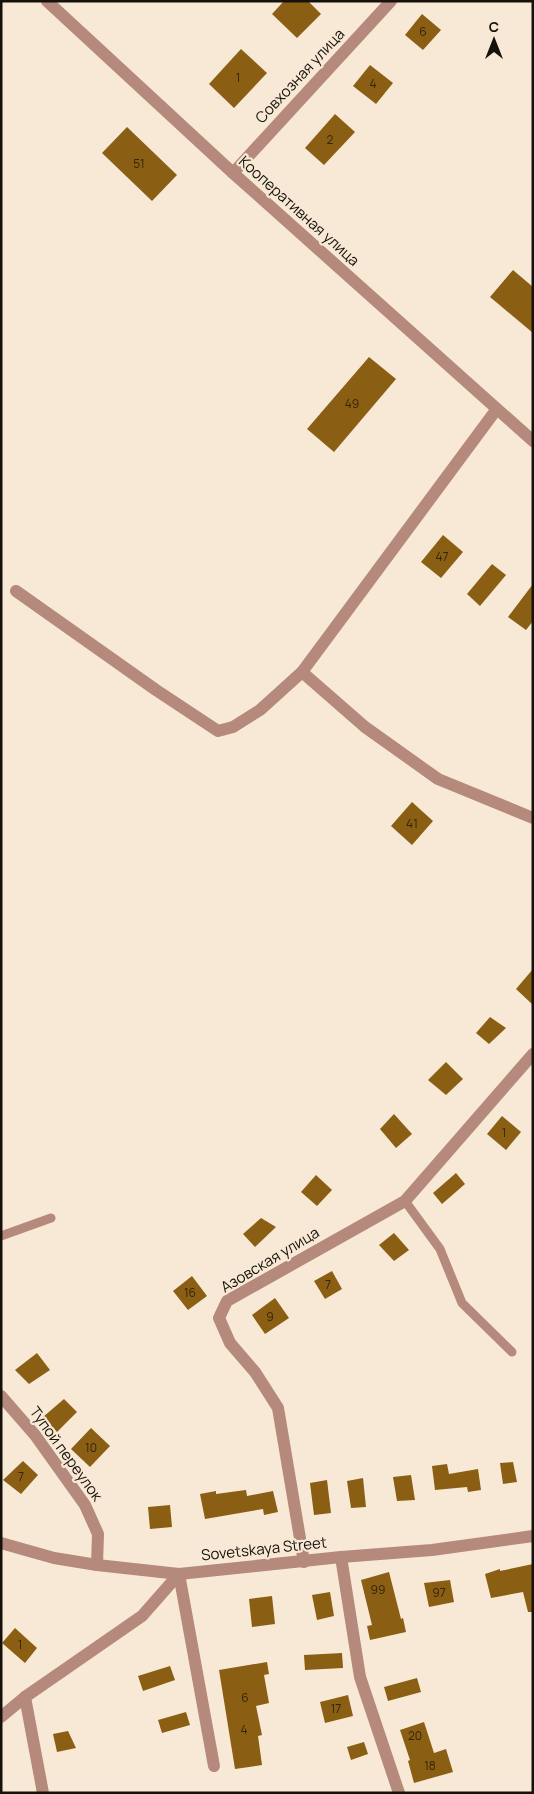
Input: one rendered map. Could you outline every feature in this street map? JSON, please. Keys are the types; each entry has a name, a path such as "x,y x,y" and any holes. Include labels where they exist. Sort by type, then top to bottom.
{"street":[{"name":"Кооперативная улица","path":"47,1 233,173 496,410 533,441"},
{"name":"Совхозная улица","path":"233,173 391,1"},
{"path":"16,592 218,731 233,727 260,710 302,672 496,410"},
{"path":"302,672 365,727 438,779 533,818"},
{"name":"Азовская улица","path":"304,1562 278,1408 255,1372 230,1343 218,1318 227,1301 405,1201 533,1054"},
{"name":"Тупой переулок","path":"1,1396 35,1435 85,1505 98,1534 97,1565"},
{"name":"Sovetskaya Street","path":"1,1543 54,1558 179,1574 341,1557 432,1550 533,1536"},
{"path":"341,1557 360,1677 399,1793"},
{"path":"1,1717 25,1697 142,1616 179,1574"},
{"path":"179,1574 214,1766"},
{"path":"25,1697 43,1793"}],"lane":[{"path":"405,1201 440,1249 462,1303 512,1352"},
{"path":"1,1236 51,1218"}],"building":[{"path":"284,1 308,1 321,14 297,38 272,14"},
{"path":"422,14 441,30 423,50 405,35"},
{"path":"241,49 267,73 234,108 209,84"},
{"path":"370,65 393,83 376,104 353,86"},
{"path":"335,114 355,132 324,165 305,148"},
{"path":"127,127 177,175 152,201 102,153"},
{"path":"513,270 533,287 533,333 490,297"},
{"path":"369,357 396,379 334,452 307,429"},
{"path":"443,535 463,552 441,578 421,562"},
{"path":"492,564 506,575 480,606 467,594"},
{"path":"533,584 533,621 526,630 508,617"},
{"path":"412,802 433,821 412,845 391,826"},
{"path":"533,969 533,1005 516,989"},
{"path":"490,1017 506,1028 489,1044 476,1033"},
{"path":"446,1062 463,1079 446,1095 428,1080"},
{"path":"394,1114 412,1134 396,1148 380,1129"},
{"path":"502,1116 521,1132 506,1150 487,1134"},
{"path":"456,1173 465,1184 442,1204 433,1193"},
{"path":"316,1175 332,1190 317,1206 301,1192"},
{"path":"261,1218 276,1227 255,1247 243,1234"},
{"path":"394,1233 409,1250 394,1261 379,1245"},
{"path":"332,1271 342,1289 325,1299 314,1281"},
{"path":"192,1276 207,1296 188,1310 173,1291"},
{"path":"275,1298 289,1318 265,1334 252,1315"},
{"path":"37,1353 50,1370 29,1384 15,1370"},
{"path":"64,1399 77,1412 57,1432 43,1417"},
{"path":"91,1428 110,1446 90,1467 71,1449"},
{"path":"23,1461 38,1475 21,1494 3,1480"},
{"path":"513,1462 517,1482 503,1484 500,1463"},
{"path":"447,1464 449,1474 478,1469 481,1490 468,1492 467,1487 435,1490 432,1466"},
{"path":"411,1475 415,1500 397,1501 393,1477"},
{"path":"363,1478 366,1507 351,1508 347,1481"},
{"path":"327,1480 331,1513 314,1515 310,1483"},
{"path":"246,1490 247,1496 273,1491 278,1512 264,1515 263,1509 205,1519 200,1494 216,1491 216,1494"},
{"path":"170,1505 172,1527 150,1529 148,1507"},
{"path":"533,1564 533,1612 528,1612 523,1592 491,1598 485,1574 500,1569 500,1571"},
{"path":"389,1572 406,1632 370,1640 367,1626 372,1625 361,1580"},
{"path":"450,1580 454,1602 429,1607 424,1583"},
{"path":"330,1592 334,1616 317,1620 312,1595"},
{"path":"272,1596 275,1624 252,1627 249,1599"},
{"path":"15,1628 37,1648 25,1663 2,1643"},
{"path":"342,1653 343,1668 305,1670 304,1655"},
{"path":"267,1662 269,1674 264,1675 269,1703 256,1706 262,1735 258,1736 262,1765 235,1769 219,1670"},
{"path":"170,1666 175,1680 143,1691 138,1676"},
{"path":"417,1678 421,1692 388,1701 384,1687"},
{"path":"348,1695 353,1716 325,1723 320,1702"},
{"path":"186,1712 190,1725 162,1733 158,1720"},
{"path":"424,1722 434,1753 446,1749 453,1772 414,1783 408,1761 410,1760 400,1730"},
{"path":"68,1731 76,1748 57,1752 53,1734"},
{"path":"364,1742 368,1754 351,1760 347,1747"}]}
